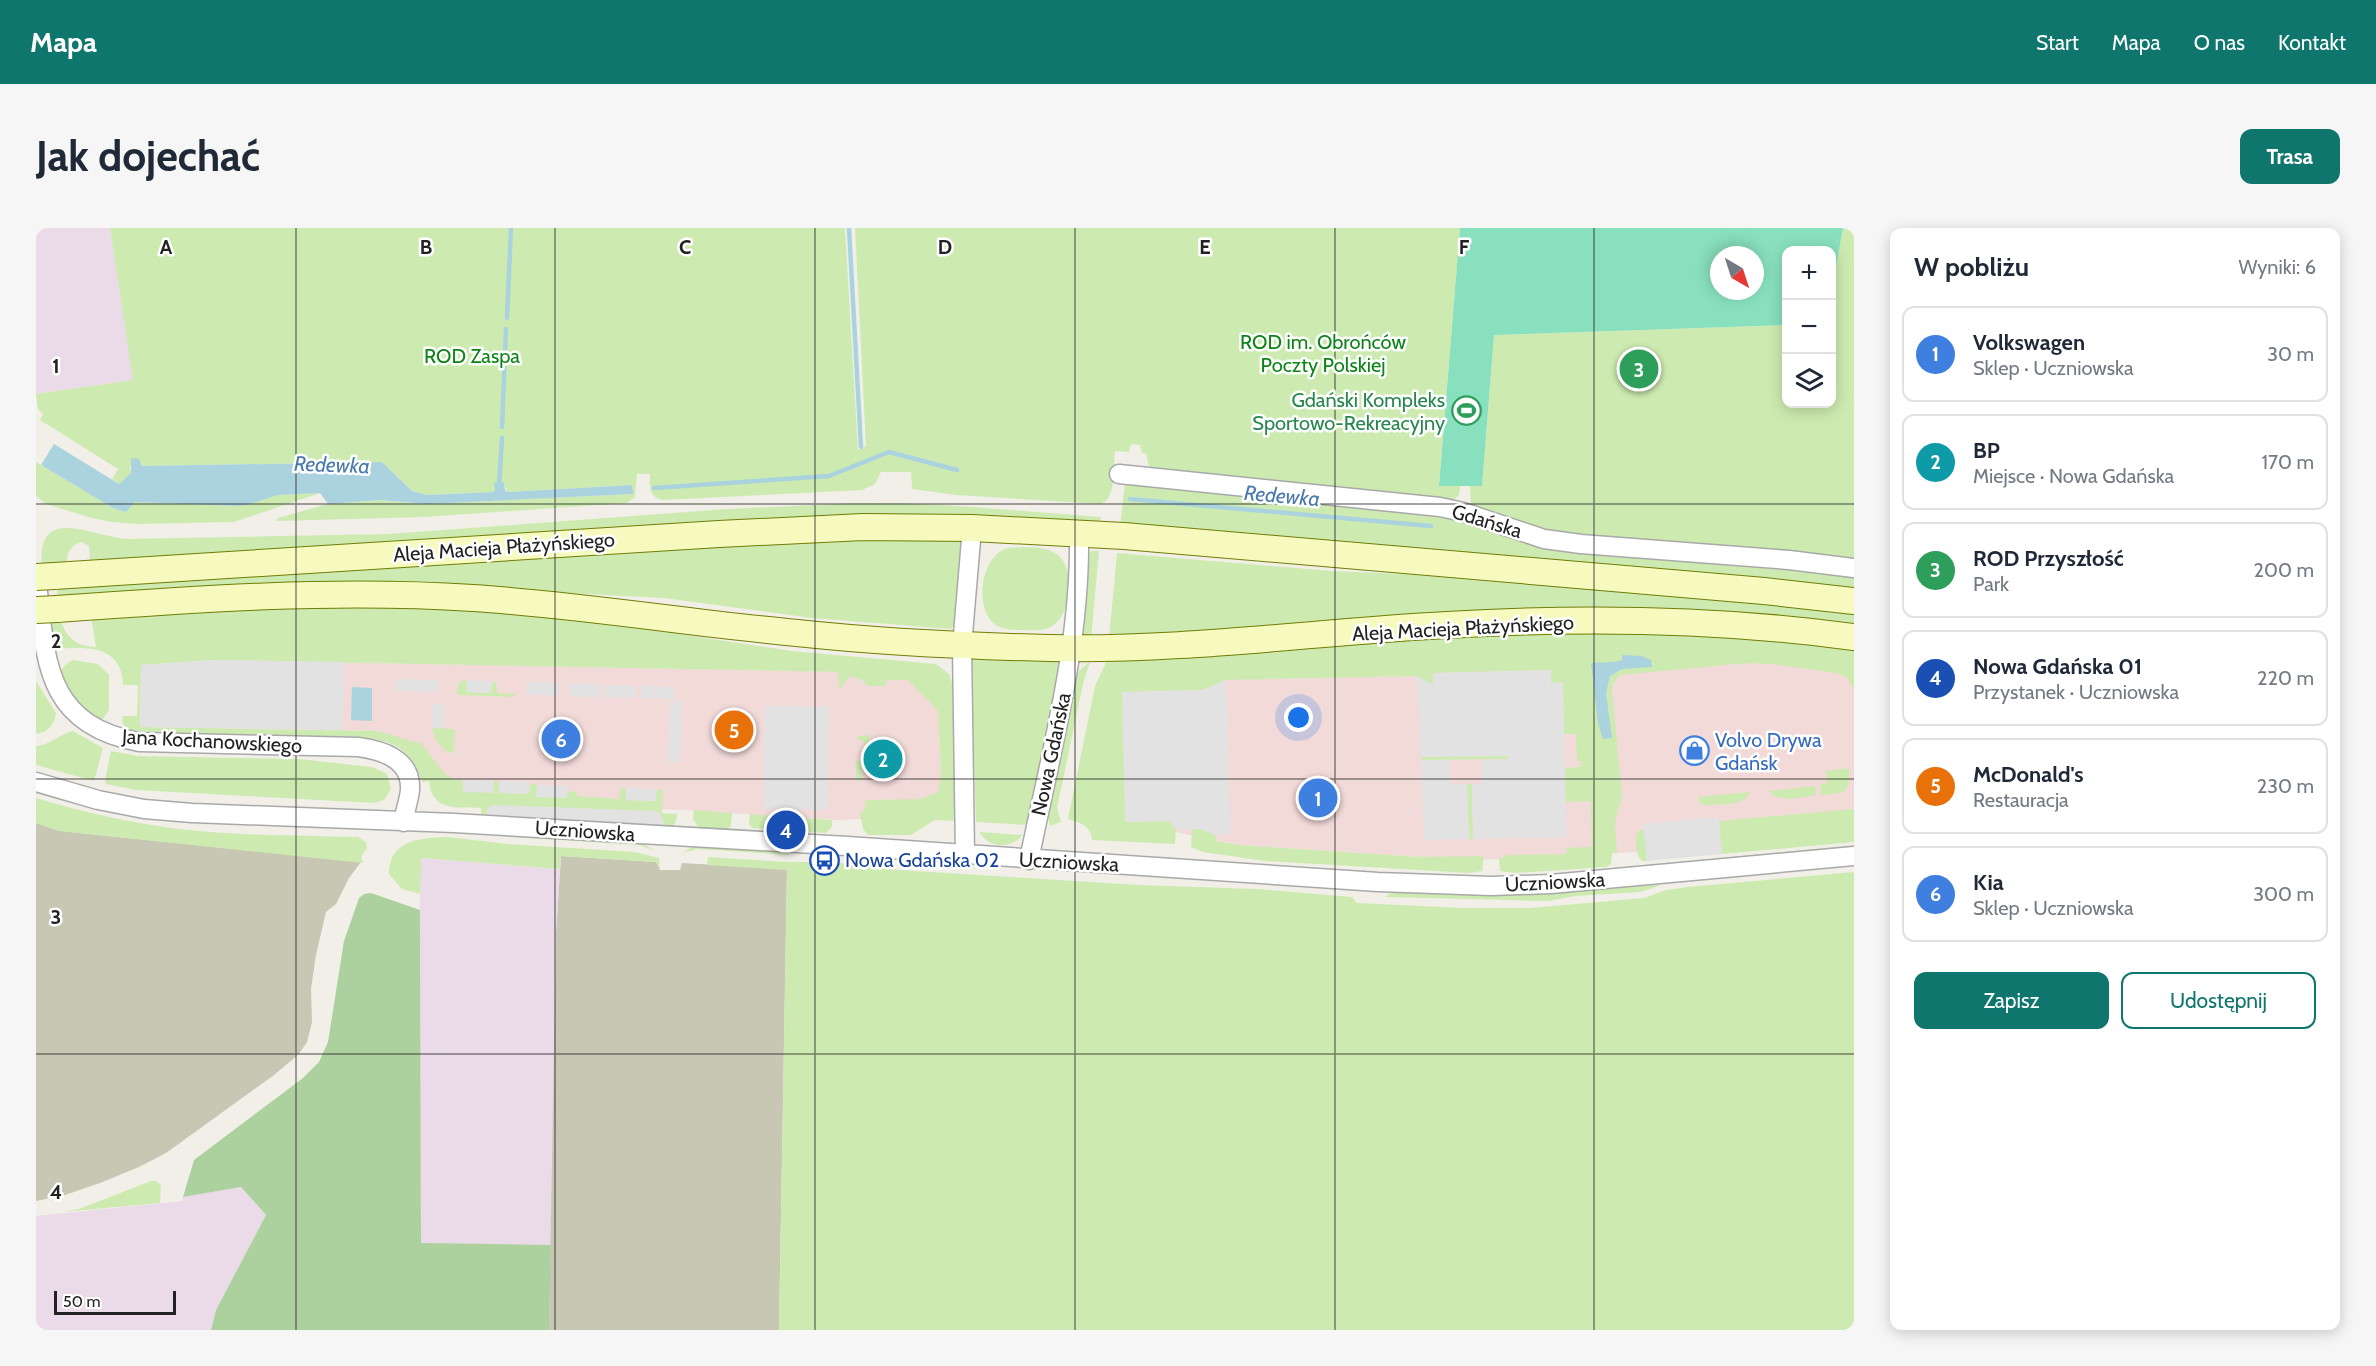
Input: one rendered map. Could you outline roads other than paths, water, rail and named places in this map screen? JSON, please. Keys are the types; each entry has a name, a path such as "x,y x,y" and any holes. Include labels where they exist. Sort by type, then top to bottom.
{"main road":[{"name":"Aleja Macieja Płażyńskiego","path":"42,576 730,533 863,527 972,528 1078,533 1764,591 1854,601"},
{"name":"Aleja Macieja Płażyńskiego","path":"46,609 296,595 469,598 610,610 793,633 962,646 1072,648 1219,644 1443,625 1508,622 1695,623 1854,637"}],"street":[{"name":"Gdańska","path":"1119,474 1440,507 1544,539 1581,544 1789,560 1854,568"},
{"path":"964,855 962,646 972,528"},
{"path":"1072,648 1079,564 1078,533"},
{"name":"Jana Kochanowskiego","path":"42,576 45,644 53,681 75,713 96,730 114,737 139,742 358,747 377,750 389,754 405,770 410,789 403,822"},
{"name":"Nowa Gdańska","path":"1029,860 1072,648"},
{"name":"Uczniowska","path":"36,782 98,800 144,809 847,846 1378,882 1491,886 1551,884 1854,856"}],"water":[{"path":"54,444 119,484 131,473 131,458 139,459 142,466 382,462 412,491 427,495 493,492 494,483 504,482 507,492 632,485 633,494 427,504 380,500 328,504 320,493 278,495 238,506 135,502 126,512 113,508 41,465"},
{"path":"1622,655 1642,656 1651,660 1652,667 1622,669 1610,676 1606,693 1612,738 1603,739 1598,723 1591,663 1620,661"},
{"path":"352,687 372,688 372,721 351,720"}],"waterway":[{"path":"507,318 511,228"},
{"path":"849,228 861,447"},
{"path":"502,427 506,329"},
{"path":"499,486 502,438"},
{"name":"Redewka","path":"654,488 829,476 889,452 957,470"},
{"name":"Redewka","path":"1130,499 1431,526"}],"place":[{"name":"ROD Przyszłość","path":"1639,369"},
{"name":"Gdański Kompleks Sportowo-Rekreacyjny","path":"1466,411"},
{"name":"McDonald's","path":"734,730"},
{"name":"Kia","path":"561,739"},
{"name":"Volvo Drywa Gdańsk","path":"1694,751"},
{"name":"BP","path":"883,759"},
{"name":"Volkswagen","path":"1318,798"},
{"name":"Nowa Gdańska 01","path":"786,830"},
{"name":"Nowa Gdańska 02","path":"824,860"}],"park label":[{"name":"ROD im. Obrońców Poczty Polskiej","path":"1323,354"},
{"name":"ROD Zaspa","path":"472,356"}]}
